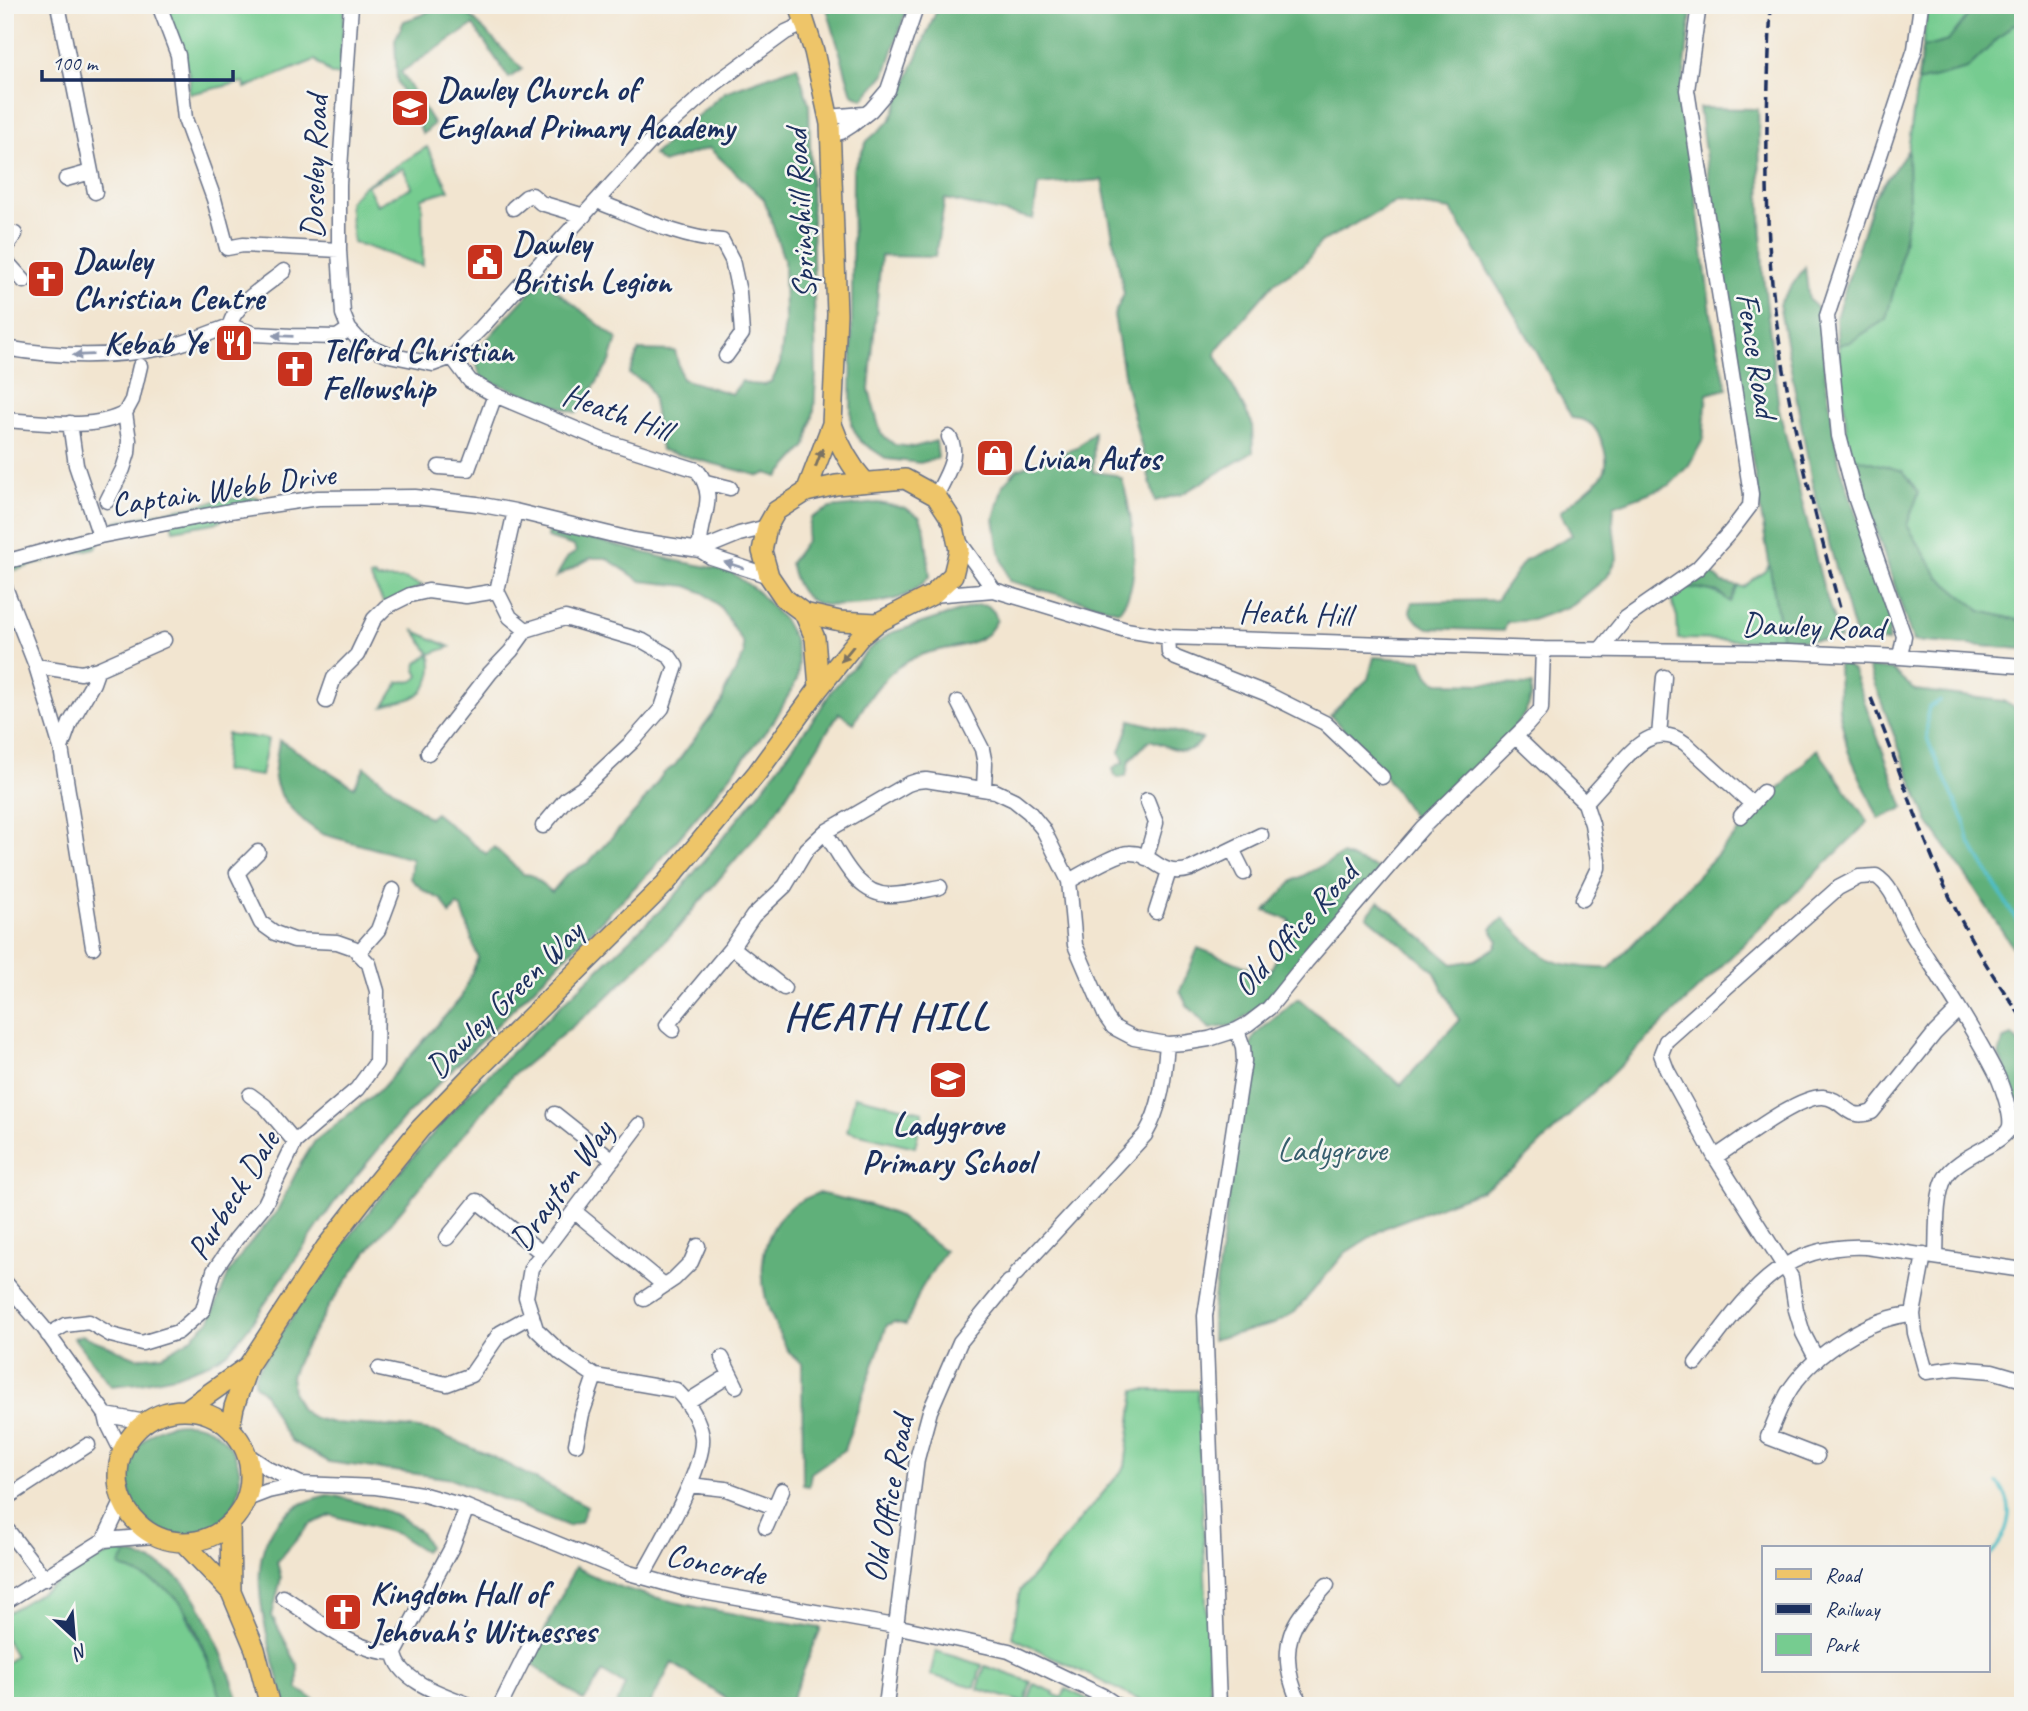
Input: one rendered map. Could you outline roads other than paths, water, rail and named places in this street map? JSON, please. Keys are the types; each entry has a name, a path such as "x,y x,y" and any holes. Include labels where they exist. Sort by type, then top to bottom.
{"main road":[{"name":"Springhill Road","path":"803,14 829,126 837,314 832,424 806,492"},
{"name":"Springhill Road","path":"832,424 844,455 865,482"},
{"path":"804,613 841,621 877,623 933,595 953,575 959,550 953,522 936,496 905,479 865,482 806,492 776,512 767,527 762,551 769,576 785,598 804,613 816,638 819,688"},
{"name":"Dawley Green Way","path":"230,1428 248,1366 326,1247 420,1129 472,1074 665,884 757,773 860,637 877,623"},
{"name":"Dawley Green Way","path":"186,1410 248,1366"},
{"path":"186,1410 206,1414 230,1428 239,1437 249,1456 251,1480 247,1499 230,1523 207,1538 184,1543 170,1542 154,1536 133,1519 123,1500 119,1476 122,1452 131,1437 146,1422 162,1413 186,1410"},
{"path":"230,1523 231,1592"},
{"path":"184,1543 231,1592 255,1649 270,1706"}],"street":[{"path":"58,5 95,192"},
{"path":"159,5 178,55 185,120 214,199 227,248 243,245 339,250"},
{"name":"Doseley Road","path":"343,332 339,177 351,5"},
{"path":"829,126 848,114 864,114 877,104 888,90 917,5"},
{"name":"Fence Road","path":"1600,650 1626,618 1698,568 1750,506 1751,494 1687,90 1699,5"},
{"path":"1900,657 1904,636 1856,500 1839,436 1827,316 1915,49 1921,5"},
{"path":"5,348 71,356 139,351 164,348 230,327 255,334 343,332 389,355 433,364 452,357 651,141 707,90 786,32 803,14"},
{"path":"66,179 91,173"},
{"path":"513,208 532,195 541,203 584,216"},
{"path":"599,200 668,229 702,239 722,241 732,260 739,292 742,334 726,356"},
{"path":"5,248 15,234"},
{"path":"5,260 24,281"},
{"path":"230,327 241,305 284,271"},
{"name":"Heath Hill","path":"452,357 470,381 495,395 602,440 697,470 707,489 730,488"},
{"path":"5,420 70,423 110,421 125,413 132,400 140,366"},
{"path":"439,467 468,469 495,395"},
{"path":"107,502 128,453 125,413"},
{"path":"70,423 76,465 100,536"},
{"path":"936,496 951,463 953,443 949,437"},
{"path":"707,489 700,550 739,534 767,527"},
{"name":"Captain Webb Drive","path":"5,562 100,536 206,515 318,498 415,497 515,511 634,540 700,550 711,557 769,576"},
{"path":"515,511 497,591 510,617 526,630"},
{"path":"956,537 995,590"},
{"path":"5,587 36,666 61,748 93,947"},
{"name":"Heath Hill","path":"933,595 995,590 1126,630 1168,637 1600,650"},
{"path":"326,701 334,678 357,655 374,619 386,607 411,595 428,591 466,596 497,591"},
{"path":"428,753 526,630 565,618 643,641 669,656 676,666 662,708 632,742 584,788 566,799 543,826"},
{"path":"1168,637 1169,653 1176,657 1255,689 1325,723 1382,777"},
{"path":"36,666 81,673 164,640"},
{"name":"Old Office Road","path":"886,1706 917,1459 930,1411 960,1342 1012,1278 1144,1135 1161,1098 1167,1044 1195,1042 1237,1030 1269,1008 1422,828 1516,737 1541,709 1543,649"},
{"name":"Dawley Road","path":"1600,650 1699,650 1900,657 2023,666"},
{"path":"61,748 70,723 93,683 98,668"},
{"path":"1659,736 1664,677"},
{"path":"958,702 984,756 984,789"},
{"path":"1585,803 1633,749 1645,740 1659,736 1678,738 1752,804"},
{"path":"1516,737 1585,803 1592,824 1598,868 1583,899"},
{"path":"674,1030 667,1024 732,947 753,916 785,887 807,849 825,832 917,781 926,780 1004,794 1029,812 1043,829 1069,881 1075,946 1106,1017 1113,1027 1122,1033 1167,1044"},
{"path":"1741,816 1763,792"},
{"path":"1146,858 1156,823 1147,800"},
{"path":"825,832 855,877 869,890 888,895 940,887"},
{"path":"1069,881 1124,853 1146,858 1169,871 1191,869 1261,835"},
{"path":"1232,849 1244,873"},
{"path":"258,852 237,873 261,923 275,933 294,940 337,942 354,948 358,953 378,930 393,890"},
{"path":"1156,912 1169,871"},
{"path":"1817,1360 1803,1333 1791,1277 1715,1157 1667,1070 1661,1054 1666,1041 1787,931 1844,884 1859,877 1876,876 1888,887 1911,932 1998,1078 2011,1123 2008,1132 1998,1140 1960,1161 1950,1171 1940,1191 1930,1256 1913,1314 1915,1333 1926,1372 1956,1368 1992,1371 2023,1380"},
{"path":"732,947 784,988"},
{"name":"Purbeck Dale","path":"48,1335 65,1325 89,1322 111,1335 142,1343 178,1332 204,1310 214,1271 265,1204 295,1142 357,1089 376,1063 377,991 369,964 358,953"},
{"path":"1715,1157 1785,1112 1813,1098 1825,1097 1856,1115 1865,1115 1872,1111 1935,1033 1959,1009"},
{"path":"1219,1706 1205,1316 1244,1061 1243,1047 1237,1030"},
{"path":"250,1095 265,1106 295,1142"},
{"path":"555,1114 613,1160"},
{"name":"Drayton Way","path":"639,1125 531,1268 526,1297 536,1329 561,1353 595,1376 676,1390 687,1402"},
{"path":"447,1238 477,1201 542,1254"},
{"path":"574,1211 664,1285"},
{"path":"644,1299 674,1279 691,1262 698,1246"},
{"path":"1696,1363 1750,1295 1771,1274 1784,1265 1825,1248 1866,1247 2023,1270"},
{"path":"5,1282 48,1335 106,1415 122,1452"},
{"path":"1817,1456 1768,1437 1790,1390 1817,1360 1853,1333 1897,1315 1913,1314"},
{"path":"379,1369 447,1384 471,1375 500,1333 532,1315"},
{"path":"642,1577 696,1472 702,1438 693,1410 687,1402 733,1380 722,1358"},
{"path":"576,1444 582,1414 595,1376"},
{"path":"106,1415 146,1422"},
{"path":"5,1499 88,1445"},
{"name":"Concorde","path":"249,1456 301,1484"},
{"name":"Concorde","path":"247,1499 301,1484 376,1487 421,1494 467,1507 642,1577 686,1589 895,1626 1009,1651 1118,1706"},
{"path":"690,1485 726,1489 774,1507"},
{"path":"765,1527 782,1490"},
{"path":"104,1540 123,1500"},
{"path":"467,1507 452,1547 395,1653 396,1663 407,1677 472,1706"},
{"path":"5,1527 45,1579"},
{"path":"5,1602 104,1540 154,1536"},
{"path":"1301,1706 1290,1682 1288,1652 1291,1637 1301,1615 1327,1585"},
{"path":"283,1597 358,1646 395,1653"},
{"path":"499,1706 533,1640"}],"waterway":[{"path":"1940,701 1929,707 1927,716 1927,737 1932,751 1965,822 1969,841 2023,931"},
{"path":"1990,1555 2002,1538 2009,1514 2007,1499 1998,1483"}],"railway":[{"path":"1771,5 1767,105 1771,272 1782,358 1798,443 1841,612"},
{"path":"1871,698 1947,891 1982,957 2023,1019"}],"place":[{"name":"Dawley Church of England Primary Academy","path":"410,108"},
{"name":"Dawley British Legion","path":"485,262"},
{"name":"Dawley Christian Centre","path":"46,279"},
{"name":"Kebab Ye","path":"234,343"},
{"name":"Telford Christian Fellowship","path":"295,369"},
{"name":"Livian Autos","path":"995,458"},
{"name":"Ladygrove Primary School","path":"948,1080"},
{"name":"Kingdom Hall of Jehovah's Witnesses","path":"343,1612"}],"district":[{"name":"HEATH HILL","path":"887,1016"}],"park label":[{"name":"Ladygrove","path":"1332,1150"}]}
